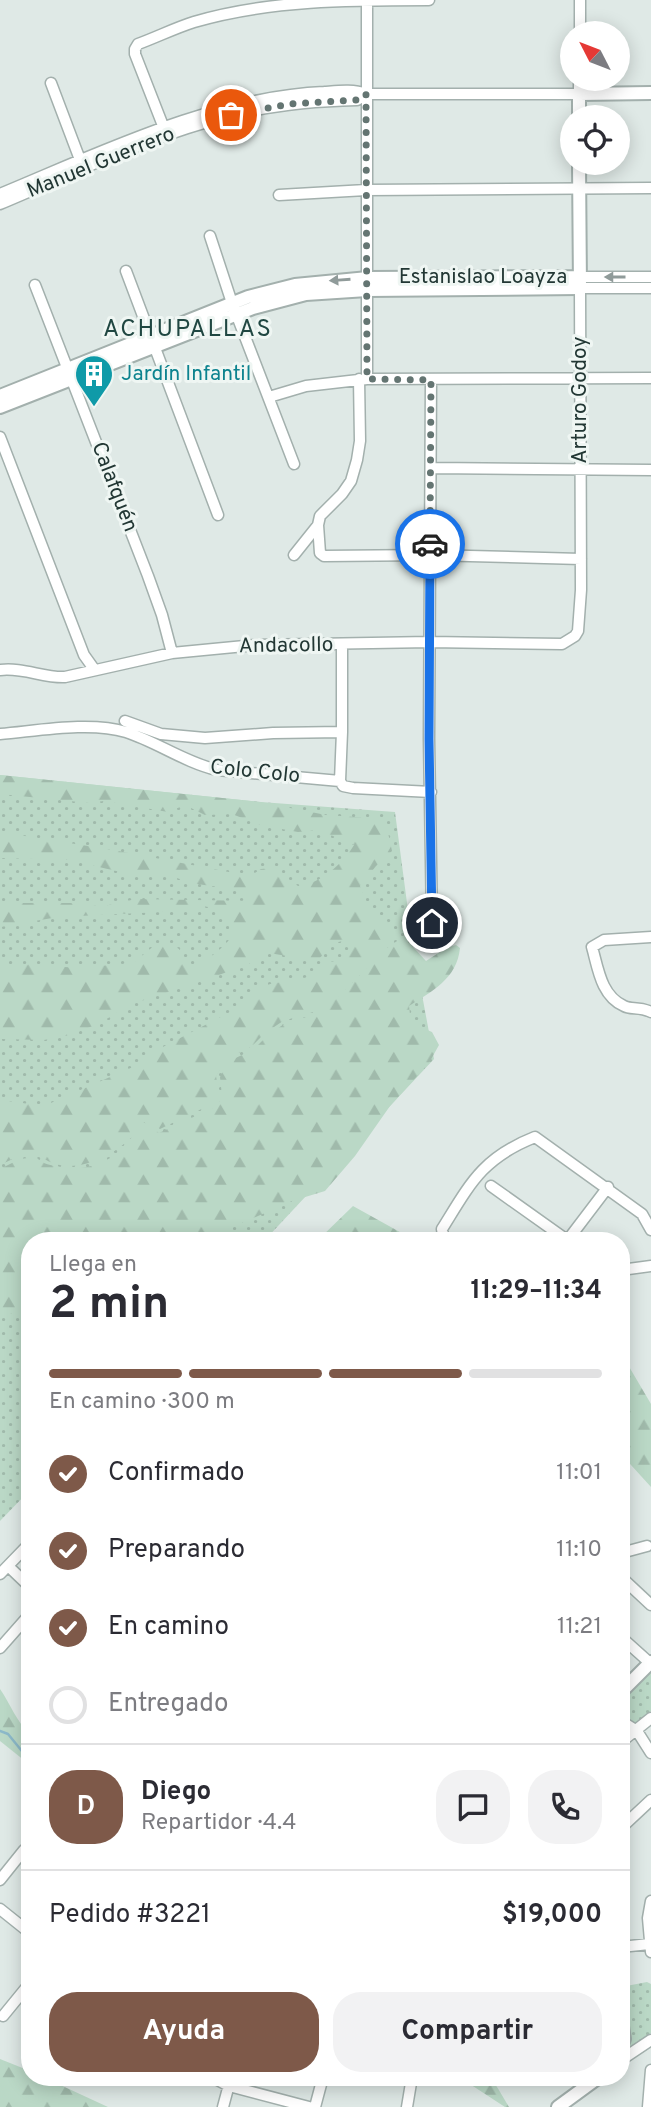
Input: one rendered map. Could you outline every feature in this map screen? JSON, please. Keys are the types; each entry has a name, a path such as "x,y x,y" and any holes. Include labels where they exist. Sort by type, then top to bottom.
{"street":[{"path":"294,555 351,481 360,441 367,284 367,0"},
{"path":"165,133 135,49 138,44 194,22 289,3 429,0"},
{"path":"580,0 580,21"},
{"path":"51,83 82,164"},
{"name":"Manuel Guerrero","path":"0,200 82,164 165,133 290,104 357,100 366,94 651,93"},
{"path":"579,94 579,105"},
{"name":"Arturo Godoy","path":"575,636 578,631 581,559 579,175"},
{"path":"279,195 366,190 651,188"},
{"path":"209,236 294,464"},
{"path":"127,271 218,515"},
{"name":"Estanislao Loayza","path":"0,407 70,374 235,308 367,284 580,282 651,277"},
{"name":"Estanislao Loayza","path":"580,282 651,288"},
{"name":"Calafquén","path":"35,285 149,576 163,615 172,653"},
{"name":"Estanislao Loayza","path":"0,396 70,374"},
{"path":"269,397 306,386 363,379 651,378"},
{"path":"431,380 429,555 432,923"},
{"path":"0,437 85,655 94,669"},
{"path":"432,468 651,470"},
{"path":"318,523 319,549 324,556 429,555 581,559"},
{"name":"Andacollo","path":"0,670 12,668 55,677 172,653 255,645 430,642 562,644 575,636"},
{"path":"340,781 342,645"},
{"name":"Colo Colo","path":"125,722 161,734 205,738 342,732"},
{"name":"Colo Colo","path":"0,734 84,728 111,730 124,732 197,765 217,770 340,781 343,786 353,788 431,792"},
{"path":"651,937 604,940 592,947 604,989 624,1007 641,1007 651,1012"},
{"path":"442,1232 476,1175 511,1147 535,1137 642,1214 651,1230"},
{"path":"491,1186 555,1232"},
{"path":"574,1232 608,1187"},
{"path":"630,1269 651,1266"},
{"path":"630,1551 647,1546"},
{"path":"21,1552 4,1570 21,1581"},
{"path":"630,1585 650,1603"},
{"path":"0,1648 21,1624"},
{"path":"630,1645 650,1662 630,1683"},
{"path":"630,1736 651,1718"},
{"path":"630,1727 637,1731 651,1753"},
{"path":"630,1820 651,1800"},
{"path":"0,1881 21,1854"},
{"path":"630,1947 650,1948 648,1918 651,1901"},
{"path":"0,1909 21,1926"},
{"path":"3,2016 21,1994"},
{"path":"630,2054 651,2039"},
{"path":"648,2107 651,2070"},
{"path":"223,2107 229,2086"},
{"path":"243,2086 309,2107"},
{"path":"315,2107 321,2086"},
{"path":"407,2107 410,2086"},
{"path":"558,2107 589,2086"}],"green space":[{"path":"0,775 261,802 395,812 412,941 434,1059 272,1232 21,1232 21,1499 0,1521"},
{"path":"0,775 260,802 326,815 385,819 392,851 360,886 367,904 390,924 396,938 375,952 320,1010 283,1021 251,1047 226,1059 216,1076 219,1095 214,1103 160,1129 142,1117 128,1127 132,1137 111,1153 86,1164 60,1165 37,1153 19,1156 0,1165 0,1100 44,1106 142,1063 159,1049 234,1010 247,996 270,984 309,977 324,963 347,959 349,949 343,941 334,943 317,961 269,953 254,962 132,1004 98,1024 70,1035 44,1040 0,1039 0,967 33,964 76,968 133,963 155,945 166,941 179,949 184,965 191,965 210,957 230,939 229,922 218,909 203,906 182,911 58,917 0,927 0,903 104,906 136,899 253,901 241,890 197,884 173,877 129,874 69,860 0,858 0,832 250,876 261,869 272,868 298,886 315,881 330,872 354,845 319,830 298,832 260,825 232,814 205,815 185,805 168,812 104,801 89,803 0,794"},
{"path":"400,939 413,947 426,961 446,948 456,945 460,948 458,959 449,976 409,1006 411,1023 432,1032 439,1045 429,1063 390,1106 355,1156 325,1191 292,1201 221,1232 21,1232 21,1312 0,1316 0,1169 20,1159 36,1157 50,1165 61,1167 92,1166 111,1158 136,1139 132,1128 142,1121 159,1133 217,1106 222,1096 220,1077 229,1061 253,1050 284,1024 322,1012 378,954"},
{"path":"353,1206 400,1232 326,1232"},
{"path":"630,1368 651,1404 651,1487 630,1464"},
{"path":"651,1670 651,1711 633,1727 630,1726 630,1691"},
{"path":"0,1689 21,1724 21,1758 0,1741"},
{"path":"647,1982 651,1984 651,2033 630,2049 630,1985"},
{"path":"0,2059 21,2067 21,2086 62,2086 108,2107 0,2107"},
{"path":"473,2086 497,2086 509,2107"}],"waterway":[{"path":"0,1731 8,1734 21,1750"}],"way so far":[{"path":"231,115 290,104 357,100 366,94 367,379 431,380 430,544"}],"place":[{"name":"Jardín Infantil","path":"94,408"}],"district":[{"name":"ACHUPALLAS","path":"188,330"}],"route":[{"path":"430,544 432,923"}]}
